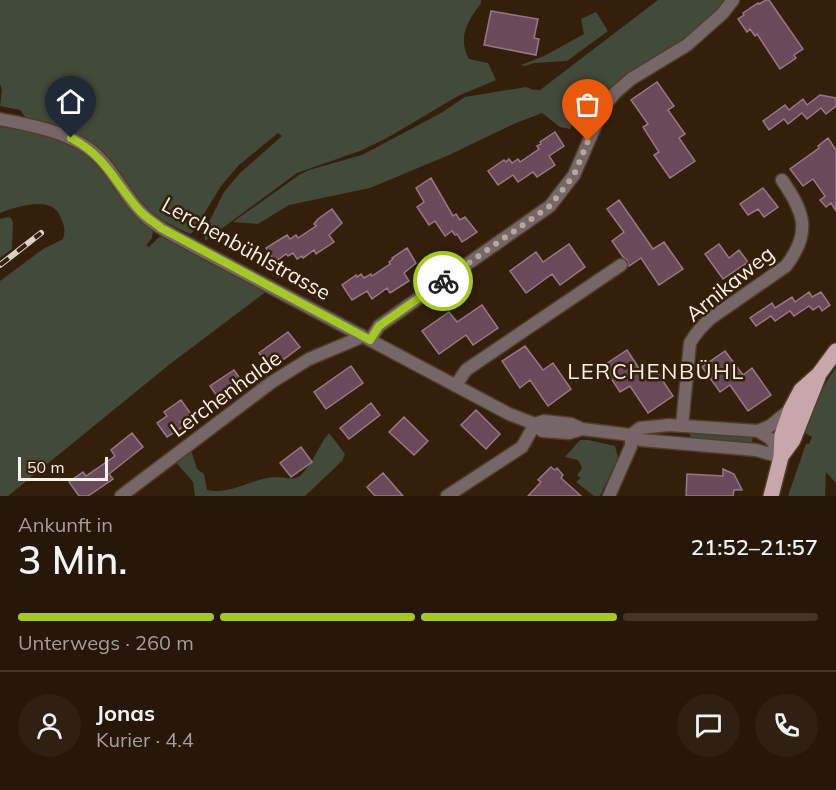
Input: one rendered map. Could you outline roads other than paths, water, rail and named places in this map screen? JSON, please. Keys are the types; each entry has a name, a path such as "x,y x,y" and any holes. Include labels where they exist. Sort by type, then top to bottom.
{"main road":[{"path":"771,496 781,457 782,435 791,409 801,390 819,374 836,351"},
{"path":"781,457 793,440 819,374"}],"street":[{"path":"366,338 379,326 550,206 574,175 604,106 615,93 631,79 687,45 722,14 733,0"},
{"name":"Lerchenbühlstrasse","path":"0,119 43,129 71,138 85,146 105,164 140,211 161,228 508,414 536,424 544,421 571,424 582,429 631,435 641,440 756,450 781,457"},
{"name":"Arnikaweg","path":"682,426 690,343 696,333 711,318 786,266 795,255 803,220 801,210 782,180"},
{"path":"456,385 466,369 621,265"},
{"name":"Lerchenhalde","path":"121,496 272,382 309,359 359,338 366,338"},
{"path":"758,431 770,426 791,409"},
{"path":"447,496 522,447 536,424"},
{"name":"Lerchenbühlstrasse","path":"631,435 640,428 649,426 758,431"},
{"path":"758,431 771,439 781,457"},
{"path":"609,496 631,446 631,435"}],"railway":[{"path":"0,265 41,233"}],"district":[{"name":"LERCHENBÜHL","path":"656,371"}]}
